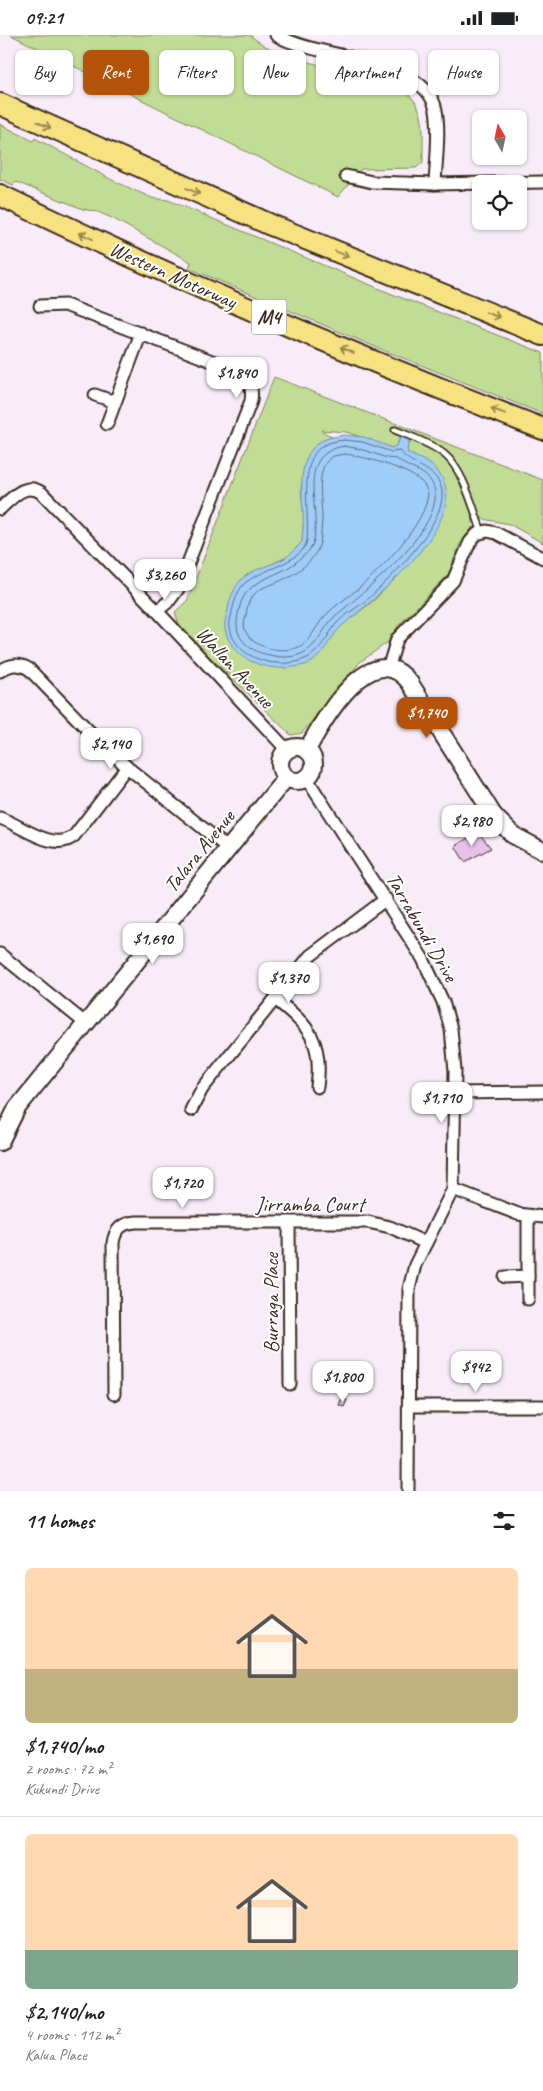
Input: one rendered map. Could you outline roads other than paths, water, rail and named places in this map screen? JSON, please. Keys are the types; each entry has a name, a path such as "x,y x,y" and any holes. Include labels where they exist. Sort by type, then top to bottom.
{"highway":[{"path":"0,104 271,225 543,335"},
{"name":"Western Motorway","path":"0,195 66,227 332,344 543,429"}],"street":[{"path":"276,35 302,46 405,74 421,84 428,93 436,110 435,184"},
{"path":"346,176 369,182 435,184 543,182"},
{"path":"40,306 66,305 238,371 249,380 252,392 251,401 178,589 169,601 156,611"},
{"path":"107,424 141,333"},
{"path":"95,395 115,402"},
{"name":"Wallan Avenue","path":"0,509 16,493 26,489 35,489 42,493 287,750"},
{"path":"388,669 393,648 399,635 453,581 473,537 482,532 496,533 543,558"},
{"path":"0,671 12,665 20,665 29,669 127,767 229,849"},
{"path":"307,750 330,712 356,681 369,672 388,669 402,675 410,683 499,821 513,835 543,851"},
{"path":"297,747 307,750 314,759 314,770 307,779 296,782 286,778 280,764 281,758 287,750 297,747"},
{"path":"0,818 51,841 65,841 74,836 127,767"},
{"name":"Talara Avenue","path":"0,1142 17,1108 84,1023 286,778"},
{"name":"Tarrabundi Drive","path":"307,779 423,959 443,1002 452,1040 455,1093 453,1189 415,1265 409,1289 408,1491"},
{"path":"190,1110 202,1089 316,951 386,899"},
{"path":"0,954 84,1023"},
{"path":"275,999 296,1016 310,1034 317,1048 320,1066 317,1087"},
{"path":"455,1093 543,1092"},
{"path":"453,1189 528,1217 543,1217"},
{"path":"528,1217 528,1299"},
{"name":"Jirramba Court","path":"114,1394 113,1243 120,1227 136,1222 375,1223 390,1227 426,1243"},
{"name":"Burraga Place","path":"289,1222 290,1384"},
{"path":"504,1277 528,1276"},
{"path":"409,1405 543,1406"}],"lane":[{"path":"395,429 428,443 449,458 457,470 482,532"}],"water":[{"path":"344,435 364,437 392,448 397,445 401,436 410,440 407,449 408,453 431,465 445,484 445,505 436,528 420,552 378,595 339,629 317,658 306,664 286,668 276,668 256,663 240,654 228,639 225,619 229,603 235,589 243,578 254,571 285,558 302,542 302,476 307,458 311,450 321,441"}]}
